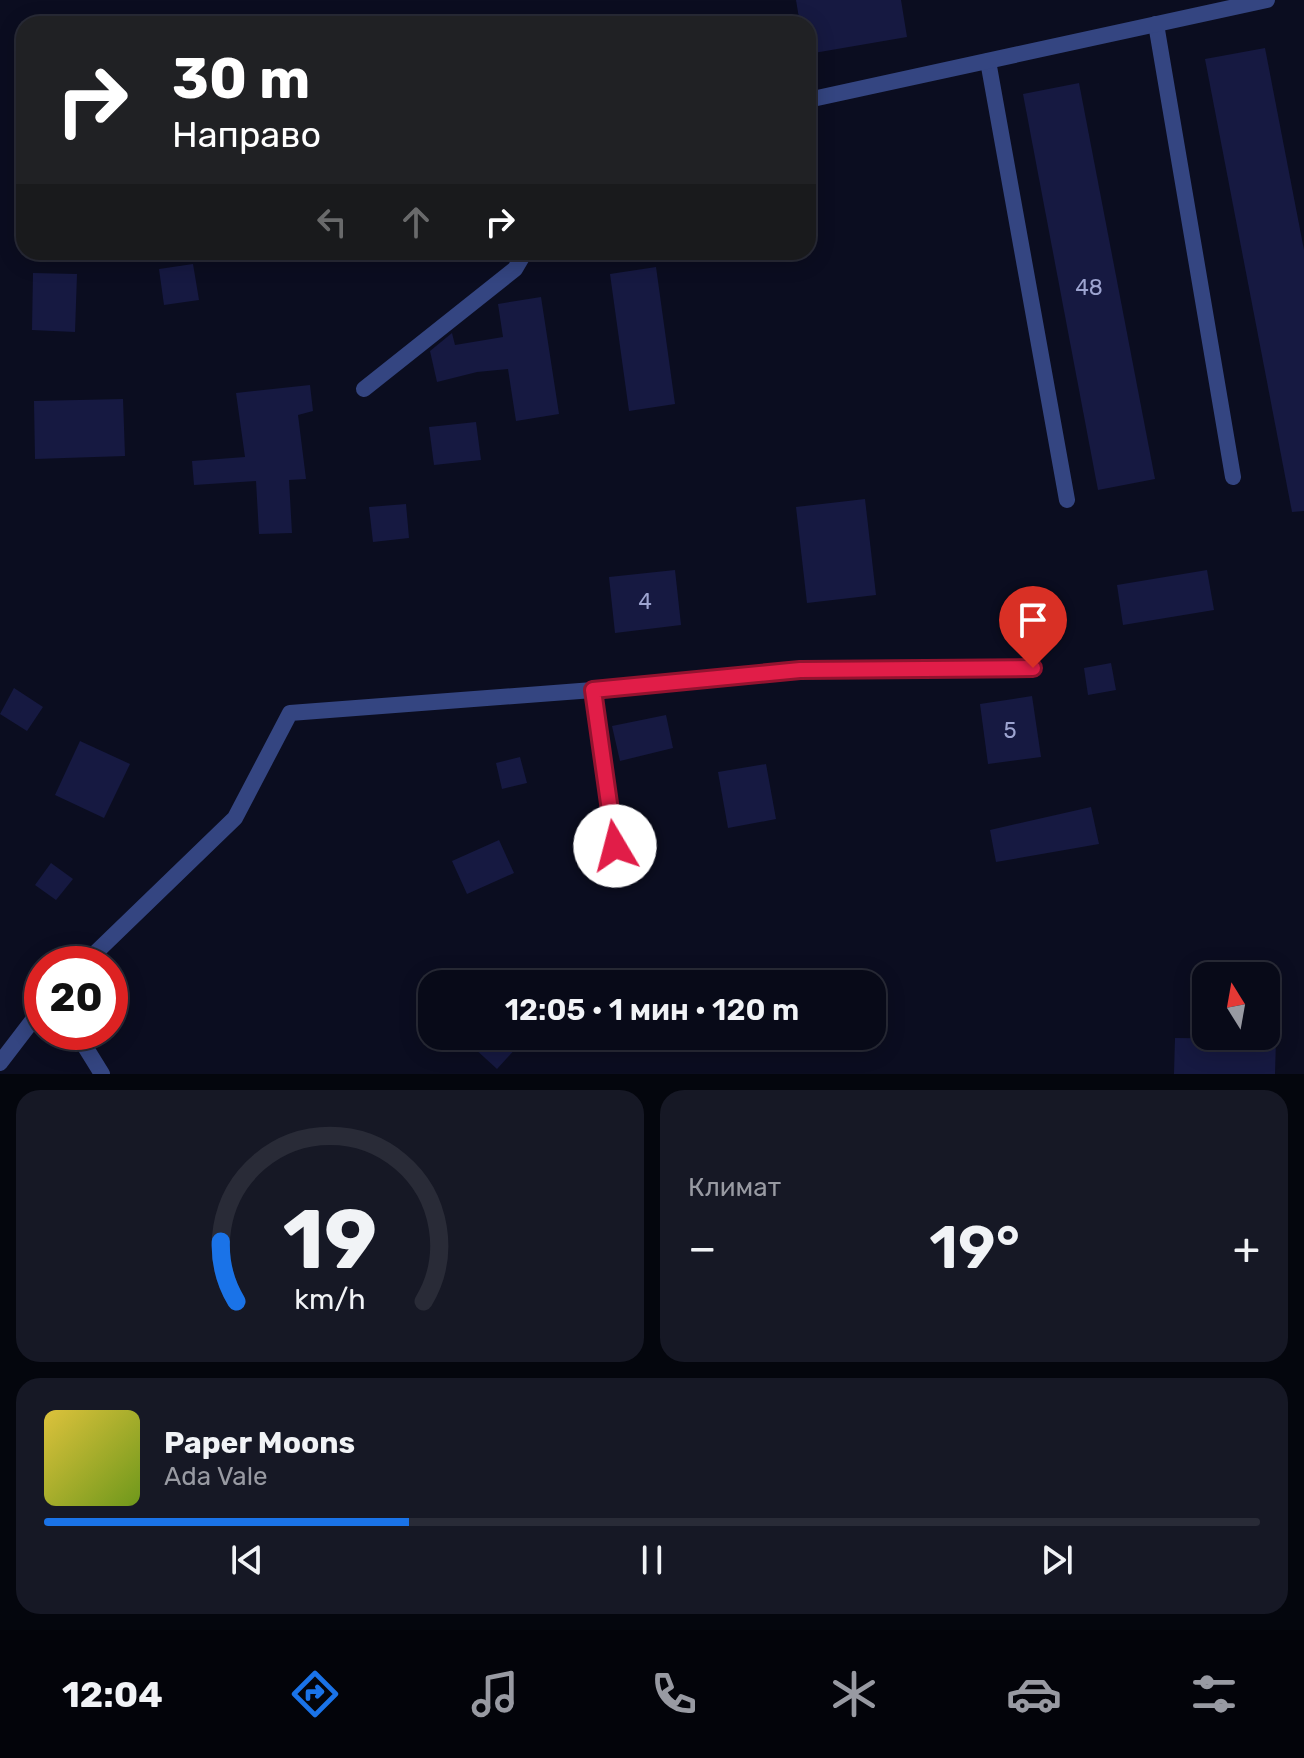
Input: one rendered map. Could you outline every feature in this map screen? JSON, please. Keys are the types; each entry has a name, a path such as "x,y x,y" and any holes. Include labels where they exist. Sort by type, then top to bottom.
{"street":[{"path":"816,98 1267,0"},
{"path":"1156,24 1233,477"},
{"path":"988,61 1067,500"},
{"path":"364,389 515,269 520,260"},
{"path":"103,946 235,818 290,713 593,690 800,670 1033,668"},
{"path":"593,690 619,878"},
{"path":"0,1063 24,1032"},
{"path":"87,1050 102,1074"}],"building":[{"path":"796,0 901,0 907,37 816,53 816,16 799,16"},
{"path":"1265,48 1304,250 1304,511 1292,512 1205,59"},
{"path":"1079,83 1155,479 1098,490 1023,94"},
{"path":"193,264 199,300 164,305 159,269"},
{"path":"656,267 675,404 629,411 610,274"},
{"path":"33,273 77,274 75,332 32,330"},
{"path":"541,297 559,414 516,421 508,369 477,372 437,382 430,351 452,333 455,345 503,337 498,304"},
{"path":"310,385 313,411 298,415 306,479 289,480 292,533 259,534 256,481 194,485 192,461 245,457 236,393"},
{"path":"123,399 125,456 35,459 34,401"},
{"path":"476,422 481,460 434,465 429,427"},
{"path":"865,499 876,595 807,603 796,507"},
{"path":"406,504 409,538 373,542 369,507"},
{"path":"675,570 681,625 615,633 609,577"},
{"path":"1207,570 1214,610 1123,625 1117,585"},
{"path":"1111,663 1116,690 1088,695 1084,668"},
{"path":"14,688 43,707 27,731 0,714"},
{"path":"1032,696 1041,757 988,764 980,704"},
{"path":"666,715 673,748 620,761 612,726"},
{"path":"80,741 130,764 104,818 55,795"},
{"path":"520,757 527,783 502,789 496,763"},
{"path":"766,764 776,819 728,828 718,772"},
{"path":"1091,807 1099,844 996,862 990,830"},
{"path":"499,840 514,873 467,894 452,861"},
{"path":"51,863 73,879 56,900 35,885"},
{"path":"1175,1038 1192,1038 1192,1050 1276,1050 1275,1074 1174,1074"},
{"path":"476,1050 514,1050 497,1069"}],"route":[{"path":"615,846 593,690 800,670 1033,668"}]}
